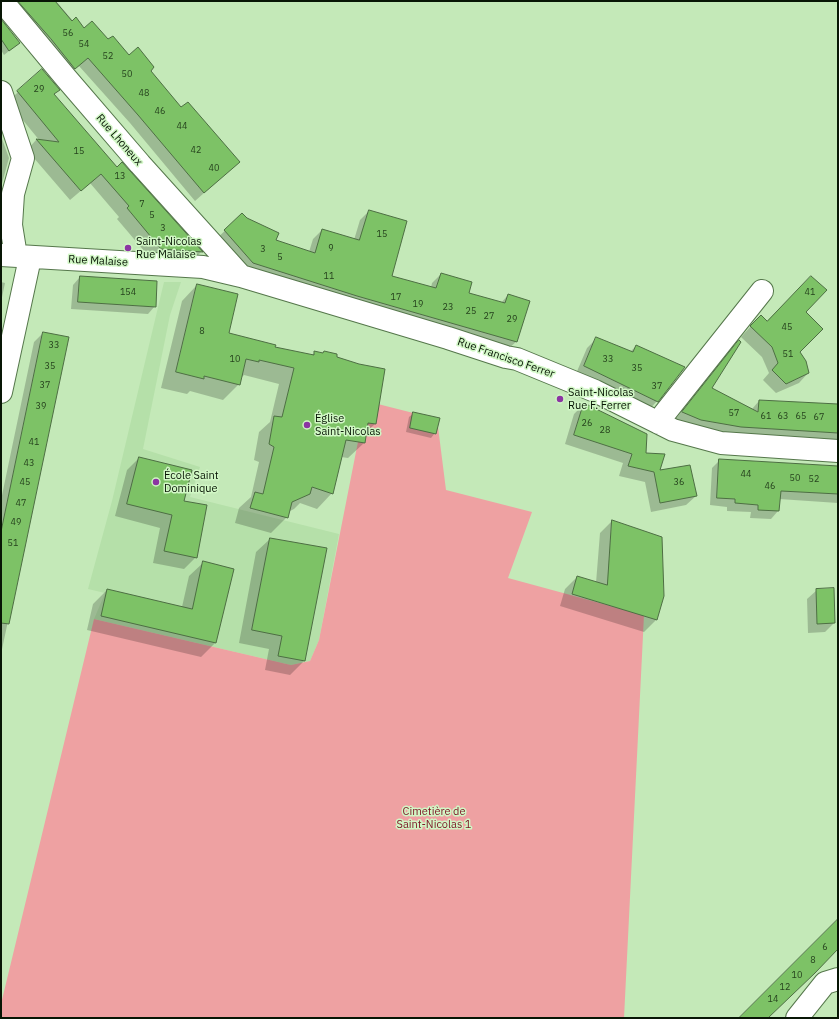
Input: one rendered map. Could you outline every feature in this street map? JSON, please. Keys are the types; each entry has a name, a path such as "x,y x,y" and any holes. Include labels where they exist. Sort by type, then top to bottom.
{"street":[{"name":"Rue Lhoneux","path":"2,1 140,164 241,276"},
{"path":"1,92 23,158 14,194 11,225 16,256 1,392"},
{"name":"Rue Malaise","path":"16,256 198,267 241,276"},
{"name":"Rue Francisco Ferrer","path":"241,276 448,338 506,357 517,359 594,391 673,430 720,442 838,452"},
{"path":"659,423 665,413 762,291"},
{"path":"796,1018 825,983 838,979"}],"shaded area":[{"name":"École Saint Dominique","path":"164,282 181,282 170,315 143,449 200,467 190,497 339,534 319,640 310,661 291,665 94,619 105,593 88,589 112,501"}],"green space":[{"name":"Cimetière de Saint-Nicolas 1","path":"366,401 437,419 446,490 532,512 508,578 644,615 624,1018 1,1018 1,1004 94,619 291,665 310,661 319,640"}],"building":[{"path":"18,1 55,1 72,21 76,17 84,28 92,21 108,39 113,36 129,55 138,47 154,67 151,71 181,107 188,102 240,162 204,193 88,58 75,69"},
{"path":"1,19 20,43 9,51 1,39"},
{"path":"42,69 60,90 54,94 117,167 122,162 203,252 161,249 127,208 129,206 101,174 81,191 36,139 59,142 17,91"},
{"path":"369,210 407,221 392,276 436,288 441,273 472,282 469,293 505,303 508,294 530,301 517,342 357,296 253,263 224,230 242,213 247,218 279,233 276,240 315,253 322,229 359,240"},
{"path":"80,276 157,281 156,307 78,302"},
{"path":"811,276 827,290 806,312 823,329 800,352 806,361 809,373 786,384 772,370 778,363 772,347 750,326 761,315 767,321"},
{"path":"197,284 238,294 229,333 276,345 275,347 314,355 314,351 323,353 324,351 337,354 337,357 359,364 385,369 376,424 368,423 365,443 346,440 333,494 312,487 310,494 292,502 288,518 250,508 255,492 263,494 274,447 269,444 274,416 282,417 294,368 259,360 259,362 246,359 240,385 204,376 204,379 176,372"},
{"path":"43,332 69,337 9,624 1,623 1,532"},
{"path":"596,337 633,352 636,345 685,367 658,402 584,366"},
{"path":"739,340 741,342 712,388 758,412 759,400 838,404 838,433 741,427 701,420 682,412"},
{"path":"584,403 647,434 646,453 665,454 660,470 690,465 697,496 660,503 654,472 628,466 632,454 574,435"},
{"path":"413,412 440,418 436,434 410,428"},
{"path":"139,457 192,470 184,501 207,505 197,558 164,551 172,515 127,504"},
{"path":"719,459 838,466 838,494 781,491 779,511 758,510 758,505 735,503 735,499 717,498"},
{"path":"612,520 662,537 664,596 657,620 572,594 577,576 607,585"},
{"path":"270,538 327,548 305,661 278,656 282,636 252,630"},
{"path":"203,561 234,569 216,643 101,616 107,589 192,609"},
{"path":"834,588 835,623 817,624 816,589"},
{"path":"838,919 838,949 815,973 768,1018 739,1018"}],"place":[{"name":"Saint-Nicolas Rue Malaise","path":"128,248"},
{"name":"Saint-Nicolas Rue F. Ferrer","path":"560,399"},
{"name":"Église Saint-Nicolas","path":"307,425"},
{"name":"École Saint Dominique","path":"156,482"}]}
